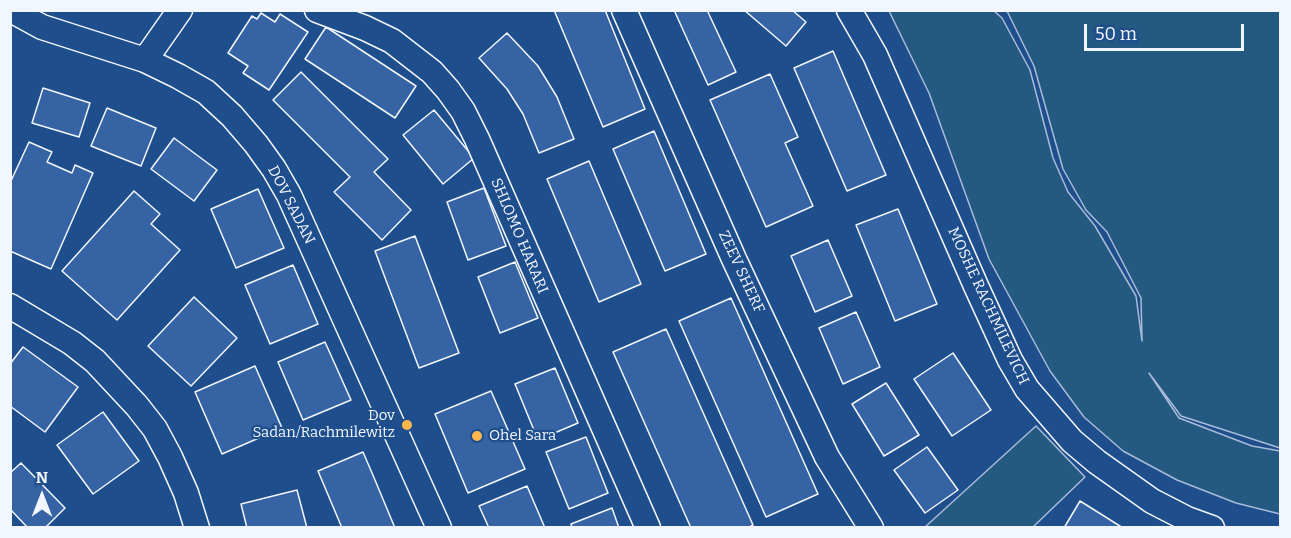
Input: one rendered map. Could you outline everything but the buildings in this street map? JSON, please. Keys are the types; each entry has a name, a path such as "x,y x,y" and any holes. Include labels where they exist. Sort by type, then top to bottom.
{"street":[{"name":"DOV SADAN","path":"11,10 42,27 145,60 206,92 232,117 274,169 289,195 439,528"},
{"path":"145,60 180,10"},
{"name":"SHLOMO HARARI","path":"317,10 392,41 432,72 463,111 648,528"},
{"name":"ZEEV SHERF","path":"624,10 734,259 822,447 871,528"},
{"name":"MOSHE RACHMILEVICH","path":"849,10 874,56 976,286 1010,360 1027,389 1072,441 1097,462 1152,501 1186,519 1212,528"},
{"path":"10,306 80,349 113,378 137,406 155,429 170,456 198,528"}],"shaded area":[{"path":"889,11 994,11 1002,18 1030,70 1053,158 1068,192 1095,226 1136,296 1142,341 1141,298 1107,232 1086,210 1063,169 1034,66 1007,11 1280,11 1280,448 1181,416 1149,373 1179,418 1252,446 1280,451 1280,514 1236,503 1177,480 1123,451 1084,417 1050,371 989,259 929,93"},
{"path":"1036,426 1085,477 1033,527 925,527"}],"place":[{"name":"Dov Sadan/Rachmilewitz","path":"407,425"},
{"name":"Ohel Sara","path":"477,436"}]}
